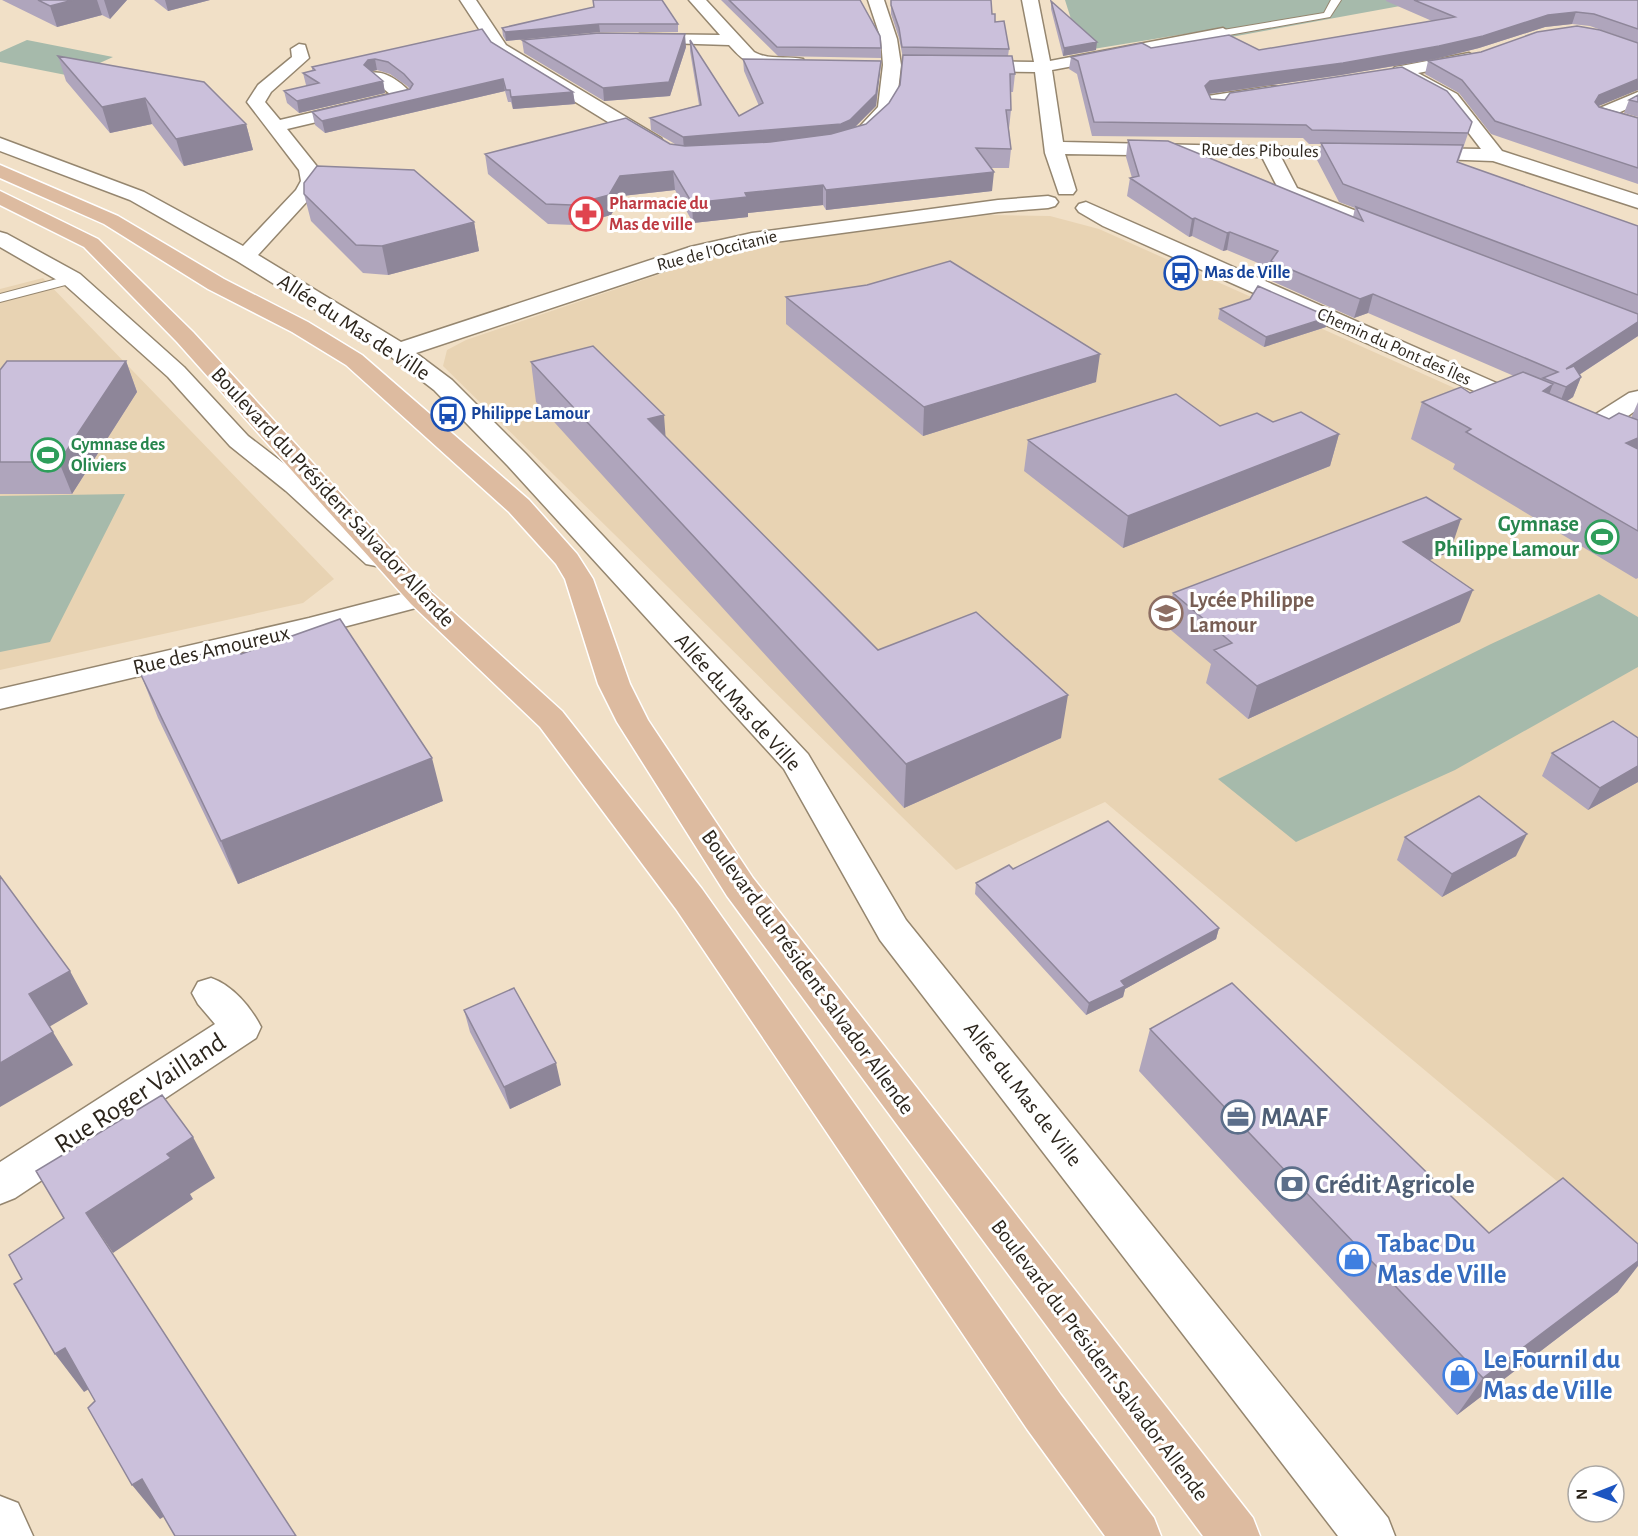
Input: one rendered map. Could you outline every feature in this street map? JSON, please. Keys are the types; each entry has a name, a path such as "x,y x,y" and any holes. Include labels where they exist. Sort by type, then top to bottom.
{"main road":[{"name":"Boulevard du Président Salvador Allende","path":"0,171 111,220 216,284 300,327 354,360 542,530 579,579 614,684 633,722 740,887 1235,1536"},
{"name":"Boulevard du Président Salvador Allende","path":"0,197 91,243 185,337 421,598 551,718 682,889 1044,1412 1136,1536"}],"street":[{"path":"468,0 500,48 669,151"},
{"path":"697,0 761,69 808,64"},
{"path":"845,143 858,138 887,108 886,65 890,39 876,0"},
{"path":"1030,0 1055,148 1066,190"},
{"path":"947,66 1043,67 1223,33"},
{"path":"624,39 732,40"},
{"path":"500,48 522,46"},
{"path":"245,256 304,194 310,182 309,170 256,102 264,89 301,58 299,49"},
{"path":"1380,74 1481,54"},
{"path":"886,65 914,65"},
{"path":"1401,71 1451,98 1495,155"},
{"path":"274,127 404,96 378,77"},
{"path":"1217,107 1214,100 1285,90"},
{"path":"1638,97 1601,114 1638,125"},
{"name":"Allée du Mas de Ville","path":"0,144 137,196 245,256 398,351 443,385 517,460 796,762 893,930 1370,1536"},
{"name":"Rue des Piboules","path":"1055,148 1380,154"},
{"path":"1268,152 1289,192 1420,242"},
{"path":"1402,154 1495,155 1638,202"},
{"path":"1048,202 1048,195 1066,190 1079,192 1092,198 1093,204 1086,208"},
{"name":"Chemin du Pont des Îles","path":"1048,202 1055,207 1067,210 1086,208 1110,222 1542,412"},
{"name":"Rue de l'Occitanie","path":"398,351 698,252 752,239 998,206 1048,202"},
{"path":"0,238 72,279 176,372 239,441 295,485 421,598"},
{"path":"1586,431 1638,398"},
{"name":"Rue des Amoureux","path":"0,699 309,627 421,598"},
{"name":"Rue Roger Vailland","path":"0,1185 242,1027 211,993"},
{"path":"0,1521 8,1536"}],"lane":[{"path":"1223,33 1327,15 1336,0"},
{"path":"0,298 72,279"}],"shaded area":[{"name":"Lycée Philippe Lamour","path":"989,215 1050,216 1099,229 1638,470 1638,1249 1105,802 956,870 443,366 447,350 466,340 737,248"},
{"path":"43,278 334,579 303,603 0,670 0,289"}],"green space":[{"path":"1065,0 1433,0 1231,37 1215,29 1081,51"},
{"path":"27,40 113,57 71,76 0,62 0,52"},
{"path":"125,494 50,642 0,652 0,496"},
{"path":"1599,594 1638,617 1638,667 1455,770 1296,842 1218,779 1491,644"}],"building":[{"path":"38,0 73,0 50,6"},
{"path":"593,0 662,0 678,24 599,24 505,32 502,28 594,7"},
{"path":"729,0 860,0 880,36 881,48 777,47"},
{"path":"891,0 991,0 995,22 1004,21 1009,49 902,47"},
{"path":"1414,0 1638,0 1638,29 1594,14 1576,12 1548,15 1483,36 1439,46 1343,63 1210,81 1205,86 1211,99 1225,100 1230,93 1402,67 1447,91 1472,122 1468,133 1312,130 1306,125 1094,122 1078,61 1071,57 1142,43 1151,48 1229,35 1259,50 1455,17"},
{"path":"1051,1 1097,42 1064,48"},
{"path":"1577,26 1600,30 1638,43 1638,79 1599,95 1595,102 1599,107 1638,118 1638,168 1495,121 1462,80 1428,61 1481,52 1537,32"},
{"path":"482,29 491,42 573,92 511,97 510,90 506,90 503,79 322,121 312,112 410,89 413,84 404,74 388,62 375,59 368,60 364,65 383,81 297,101 284,91 319,83 303,73 315,70 312,67"},
{"path":"599,33 685,34 669,82 603,88 522,40"},
{"path":"690,40 739,116 763,103 743,59 881,61 876,94 850,120 841,124 683,137 650,118 701,105"},
{"path":"903,55 1012,56 1015,74 1010,74 1011,110 1006,110 1011,149 976,148 994,172 826,190 823,185 745,193 747,197 692,203 673,171 620,176 609,195 572,205 546,204 485,154 626,118 670,144 685,146 770,142 831,134 866,124 889,103 900,85"},
{"path":"58,56 204,82 246,124 176,139 145,98 102,107"},
{"path":"1638,95 1638,102 1629,100"},
{"path":"1128,140 1168,141 1363,221 1356,207 1638,314 1638,322 1566,369 1574,366 1581,377 1566,387 1543,378 1558,372 1373,294 1360,299 1271,261 1278,251 1230,232 1227,233 1195,218 1192,219 1130,178 1139,176"},
{"path":"1321,143 1463,145 1457,162 1638,226 1638,295 1343,184"},
{"path":"317,166 414,170 474,222 382,246 356,245 304,194 304,183"},
{"path":"950,261 1100,354 924,407 786,297 867,285"},
{"path":"1258,286 1329,317 1266,337 1220,309 1250,299"},
{"path":"593,346 664,415 648,419 878,650 976,612 1068,695 906,764 531,362"},
{"path":"7,361 126,361 59,462 0,462 0,370"},
{"path":"1523,372 1553,384 1543,391 1609,419 1619,413 1638,420 1638,438 1626,443 1638,449 1638,531 1466,432 1471,429 1422,402 1461,387 1470,393"},
{"path":"1176,394 1220,426 1257,413 1273,422 1301,412 1339,434 1128,516 1028,440"},
{"path":"1426,497 1461,519 1403,542 1473,590 1257,686 1214,650 1232,643 1173,593"},
{"path":"340,619 432,758 221,841 141,675 235,643 241,654"},
{"path":"1613,721 1638,738 1638,766 1600,788 1552,753"},
{"path":"1479,796 1527,834 1452,874 1405,837"},
{"path":"1108,821 1219,928 1121,981 1125,986 1089,1003 976,883 1009,865 1013,869"},
{"path":"0,876 70,971 29,994 53,1032 0,1063"},
{"path":"1232,983 1489,1233 1563,1178 1638,1244 1638,1261 1483,1378 1150,1029"},
{"path":"514,988 556,1063 504,1087 464,1010"},
{"path":"162,1095 193,1137 167,1154 171,1158 86,1213 296,1536 175,1536 142,1479 132,1485 88,1408 95,1401 65,1348 55,1354 14,1284 22,1279 9,1255 64,1218 36,1171"}],"place":[{"name":"Pharmacie du Mas de ville","path":"586,214"},
{"name":"Mas de Ville","path":"1181,273"},
{"name":"Philippe Lamour","path":"448,414"},
{"name":"Gymnase des Oliviers","path":"48,455"},
{"name":"Gymnase Philippe Lamour","path":"1602,537"},
{"name":"Lycée Philippe Lamour","path":"1166,613"},
{"name":"MAAF","path":"1238,1117"},
{"name":"Crédit Agricole","path":"1292,1184"},
{"name":"Tabac Du Mas de Ville","path":"1354,1259"},
{"name":"Le Fournil du Mas de Ville","path":"1460,1375"}]}
